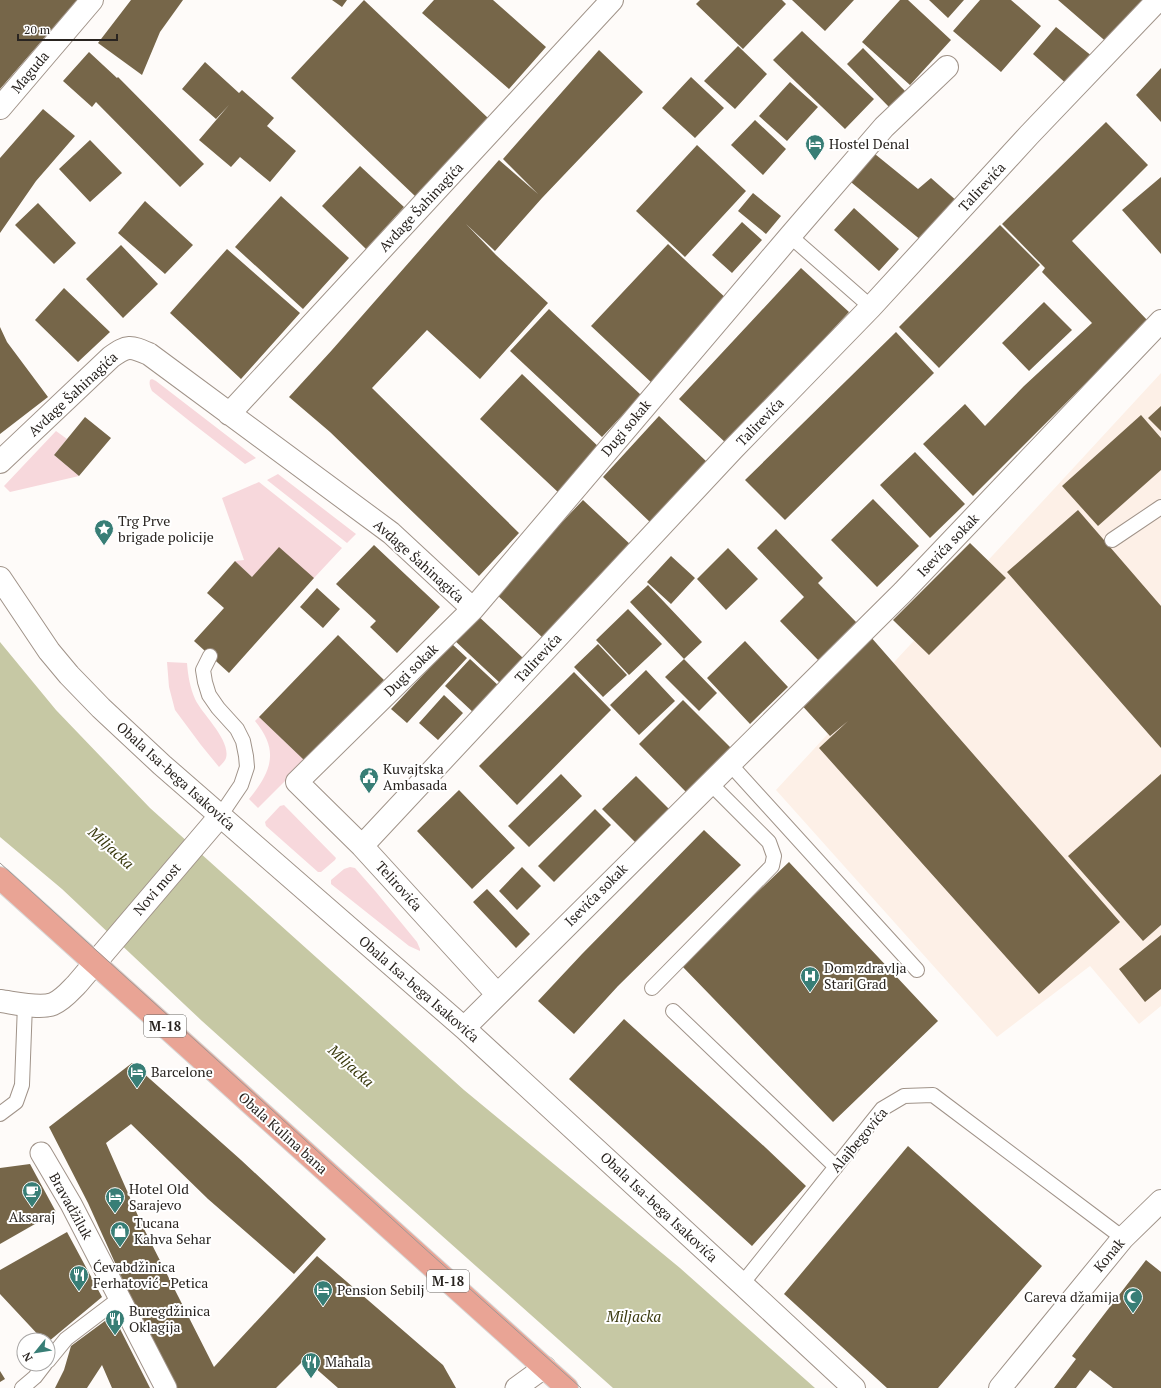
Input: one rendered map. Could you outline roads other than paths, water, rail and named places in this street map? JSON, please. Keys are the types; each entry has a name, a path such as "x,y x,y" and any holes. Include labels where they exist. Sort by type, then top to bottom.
{"main road":[{"name":"Obala Kulina bana","path":"0,878 567,1388"}],"street":[{"name":"Maguda","path":"0,108 92,0"},
{"name":"Avdage Šahinagića","path":"229,414 612,0"},
{"name":"Talirevića","path":"362,846 728,455 872,307 1030,135 1158,0"},
{"name":"Dugi sokak","path":"297,782 473,609 884,127 947,67"},
{"name":"Isevića sokak","path":"464,1028 496,994 903,592 1161,320"},
{"name":"Avdage Šahinagića","path":"0,462 111,357 123,348 134,348 149,354 391,533 473,609"},
{"name":"Obala Isa-bega Isakovića","path":"0,578 49,651 69,675 101,708 220,816 464,1028 854,1388"},
{"name":"Telirovića","path":"297,782 362,846 496,994"},
{"name":"Novi most","path":"0,1001 37,1006 52,1004 63,998 77,984 220,816"},
{"name":"Bravadžiluk","path":"41,1153 71,1204 166,1388"},
{"name":"Konak","path":"1000,1388 1123,1238 1161,1201"},
{"path":"516,1388 545,1367"}],"lane":[{"path":"790,236 872,307"},
{"path":"1112,540 1161,507"},
{"path":"210,656 203,670 204,682 209,695 218,708 237,729 243,741 247,767 241,785 220,816"},
{"path":"729,763 917,970"},
{"path":"652,988 772,866 774,856 768,842 710,783"},
{"path":"0,1114 16,1102 22,1084 25,1004"},
{"path":"673,1011 836,1167"},
{"name":"Alajbegovića","path":"742,1284 882,1109 904,1096 933,1095 1123,1238"},
{"path":"56,1351 66,1339 120,1298"},
{"path":"22,1388 39,1372"}],"water":[{"name":"Miljacka","path":"0,642 56,710 150,808 464,1090 680,1268 815,1388 613,1388 202,1021 62,889 0,837"}],"tram line":[{"path":"0,863 423,1247 581,1388"}],"place":[{"name":"Hostel Denal","path":"815,161"},
{"name":"Trg Prve brigade policije","path":"104,546"},
{"name":"Kuvajtska Ambasada","path":"369,794"},
{"name":"Dom zdravlja Stari Grad","path":"810,993"},
{"name":"Barcelone","path":"137,1089"},
{"name":"Aksaraj","path":"32,1208"},
{"name":"Hotel Old Sarajevo","path":"115,1214"},
{"name":"Tucana Kahva Sehar","path":"120,1248"},
{"name":"Ćevabdžinica Ferhatović - Petica","path":"79,1292"},
{"name":"Pension Sebilj","path":"323,1307"},
{"name":"Careva džamija","path":"1133,1314"},
{"name":"Buregdžinica Oklagija","path":"115,1336"},
{"name":"Mahala","path":"311,1379"}]}
